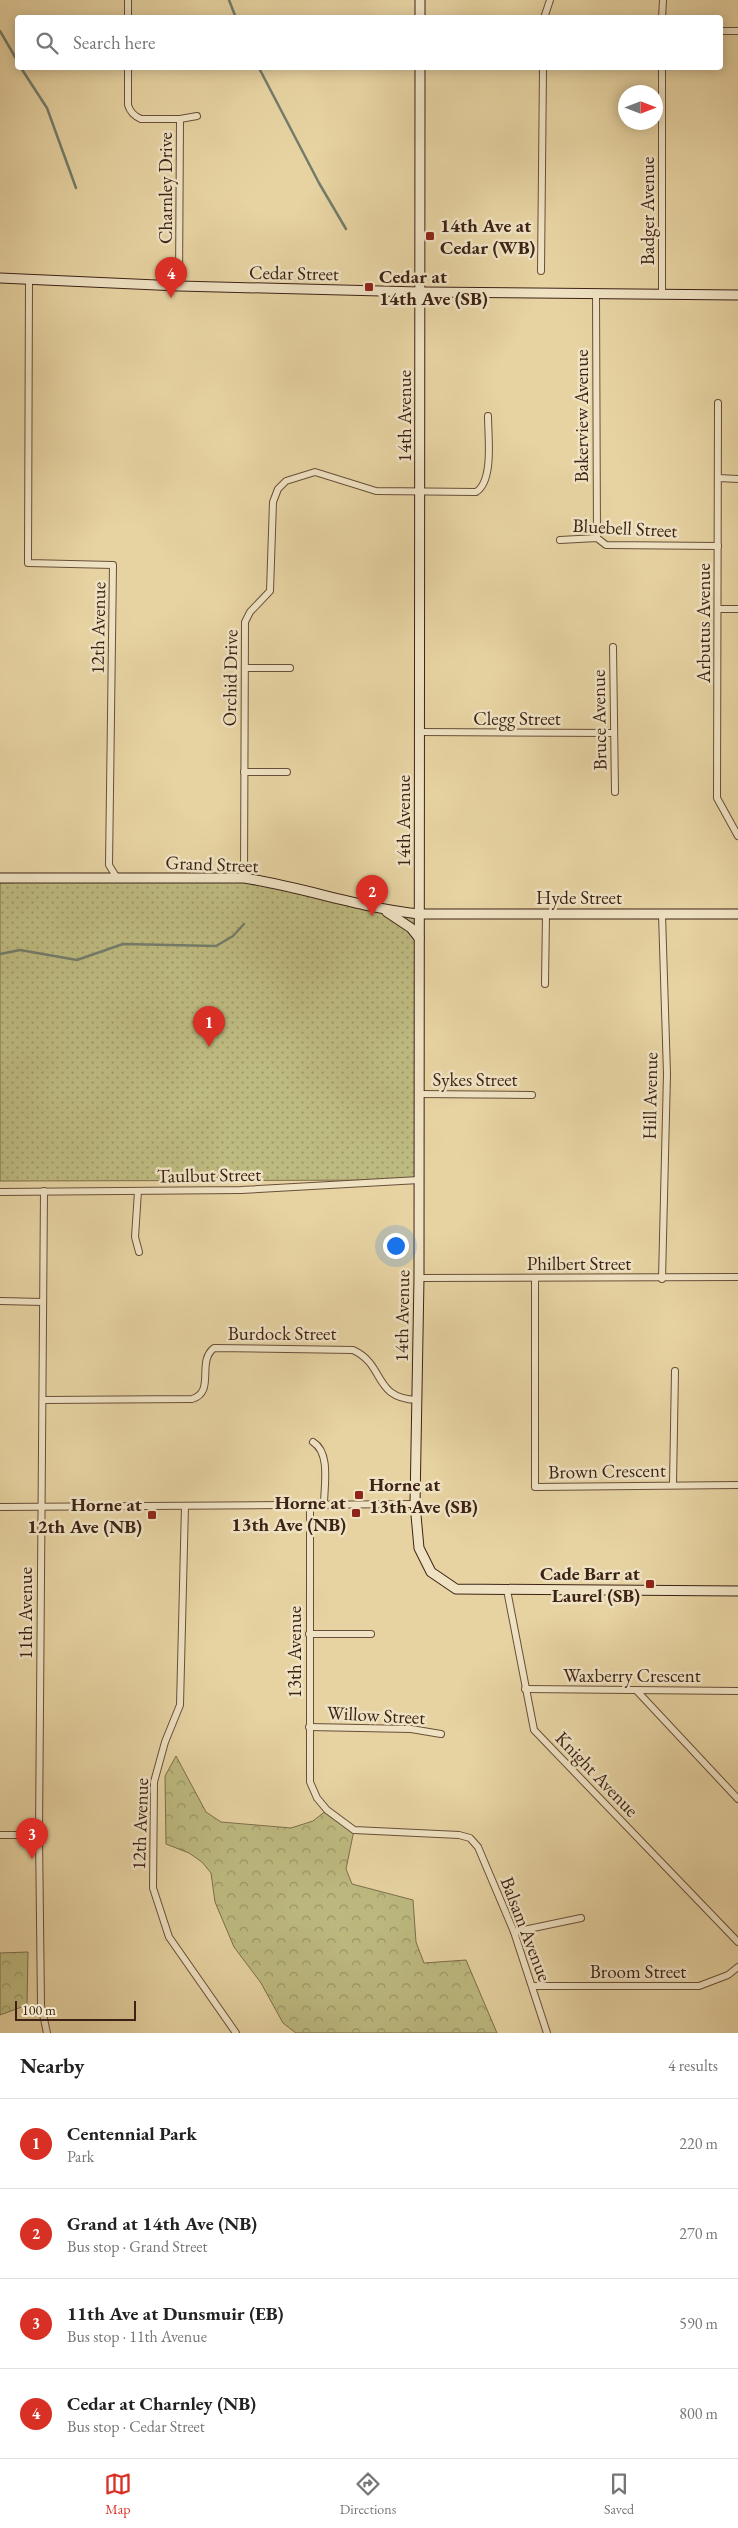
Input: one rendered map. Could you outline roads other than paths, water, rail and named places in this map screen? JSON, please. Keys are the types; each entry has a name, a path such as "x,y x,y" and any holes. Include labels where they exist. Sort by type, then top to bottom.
{"street":[{"path":"128,0 128,15"},
{"path":"420,0 420,15"},
{"path":"545,15 550,0"},
{"path":"662,15 663,0"},
{"path":"723,31 738,31"},
{"name":"Charnley Drive","path":"128,70 128,105 132,113 141,119 180,119 198,116"},
{"name":"14th Avenue","path":"420,70 419,1278 415,1504 419,1548 432,1572 456,1589 507,1590"},
{"path":"541,270 543,70"},
{"name":"Badger Avenue","path":"662,70 662,295"},
{"name":"Charnley Drive","path":"179,286 180,119"},
{"name":"Cedar Street","path":"0,278 179,286 420,292 738,295"},
{"name":"12th Avenue","path":"29,278 28,563 114,565 109,865 117,878"},
{"name":"Bakerview Avenue","path":"596,294 596,538"},
{"name":"Arbutus Avenue","path":"718,404 719,610 717,798 738,836"},
{"name":"Orchid Drive","path":"244,878 247,617 268,594 271,587 272,502 282,485 297,476 321,473 370,490 476,492 481,489 487,475 488,416"},
{"path":"718,478 738,479"},
{"name":"Bluebell Street","path":"560,540 596,538 606,545 718,546"},
{"path":"719,610 738,609"},
{"name":"Bruce Avenue","path":"613,647 615,792"},
{"path":"245,668 290,668"},
{"name":"Clegg Street","path":"420,732 614,733"},
{"path":"244,772 287,772"},
{"name":"Grand Street","path":"0,878 244,878 281,884 385,910 419,914"},
{"path":"385,910 411,928 419,938"},
{"name":"Hyde Street","path":"419,914 738,914"},
{"path":"545,984 546,914"},
{"name":"Hill Avenue","path":"662,914 667,1074 662,1278"},
{"name":"Sykes Street","path":"418,1094 532,1095"},
{"name":"Taulbut Street","path":"0,1192 240,1190 419,1180"},
{"name":"11th Avenue","path":"44,1191 43,1400 40,1507 39,1835 40,2005 47,2033"},
{"path":"138,1191 135,1237 140,1252"},
{"name":"Philbert Street","path":"419,1278 738,1277"},
{"name":"Brown Crescent","path":"535,1278 535,1487 673,1484 738,1485"},
{"path":"0,1301 42,1302"},
{"name":"Burdock Street","path":"43,1400 192,1399 200,1397 204,1392 208,1352 214,1348 353,1350 365,1355 385,1388 393,1395 417,1400"},
{"path":"673,1484 675,1371"},
{"path":"313,1442 319,1445 323,1453 324,1504"},
{"path":"0,1507 415,1504"},
{"name":"13th Avenue","path":"310,1505 310,1782 316,1798 327,1810 354,1830 459,1835 470,1838"},
{"name":"12th Avenue","path":"186,1506 180,1705 165,1742 154,1782 153,1888 168,1937 236,2033"},
{"path":"507,1590 738,1591"},
{"name":"Knight Avenue","path":"507,1590 534,1730 738,1942"},
{"path":"309,1634 372,1634"},
{"name":"Waxberry Crescent","path":"525,1689 738,1691"},
{"path":"637,1691 738,1799"},
{"name":"Willow Street","path":"309,1727 411,1728 441,1734"},
{"path":"0,1835 39,1835"},
{"name":"Balsam Avenue","path":"470,1838 478,1847 514,1932 547,2033"},
{"path":"514,1932 581,1918"},
{"name":"Broom Street","path":"533,1986 699,1986 728,1975 738,1967"}],"waterway":[{"path":"229,0 235,15"},
{"path":"0,31 15,57"},
{"path":"22,70 47,108 76,188"},
{"path":"260,70 319,183 346,229"},
{"path":"0,954 20,950 77,960 123,944 216,946 233,936 244,924"}],"place":[{"name":"14th Ave at Cedar (WB)","path":"430,236"},
{"name":"Cedar at 14th Ave (SB)","path":"369,287"},
{"name":"Cedar at Charnley (NB)","path":"171,298"},
{"name":"Grand at 14th Ave (NB)","path":"372,916"},
{"name":"Centennial Park","path":"209,1047"},
{"name":"Horne at 13th Ave (SB)","path":"359,1495"},
{"name":"Horne at 13th Ave (NB)","path":"356,1513"},
{"name":"Horne at 12th Ave (NB)","path":"152,1515"},
{"name":"Cade Barr at Laurel (SB)","path":"650,1584"},
{"name":"11th Ave at Dunsmuir (EB)","path":"32,1859"}]}
